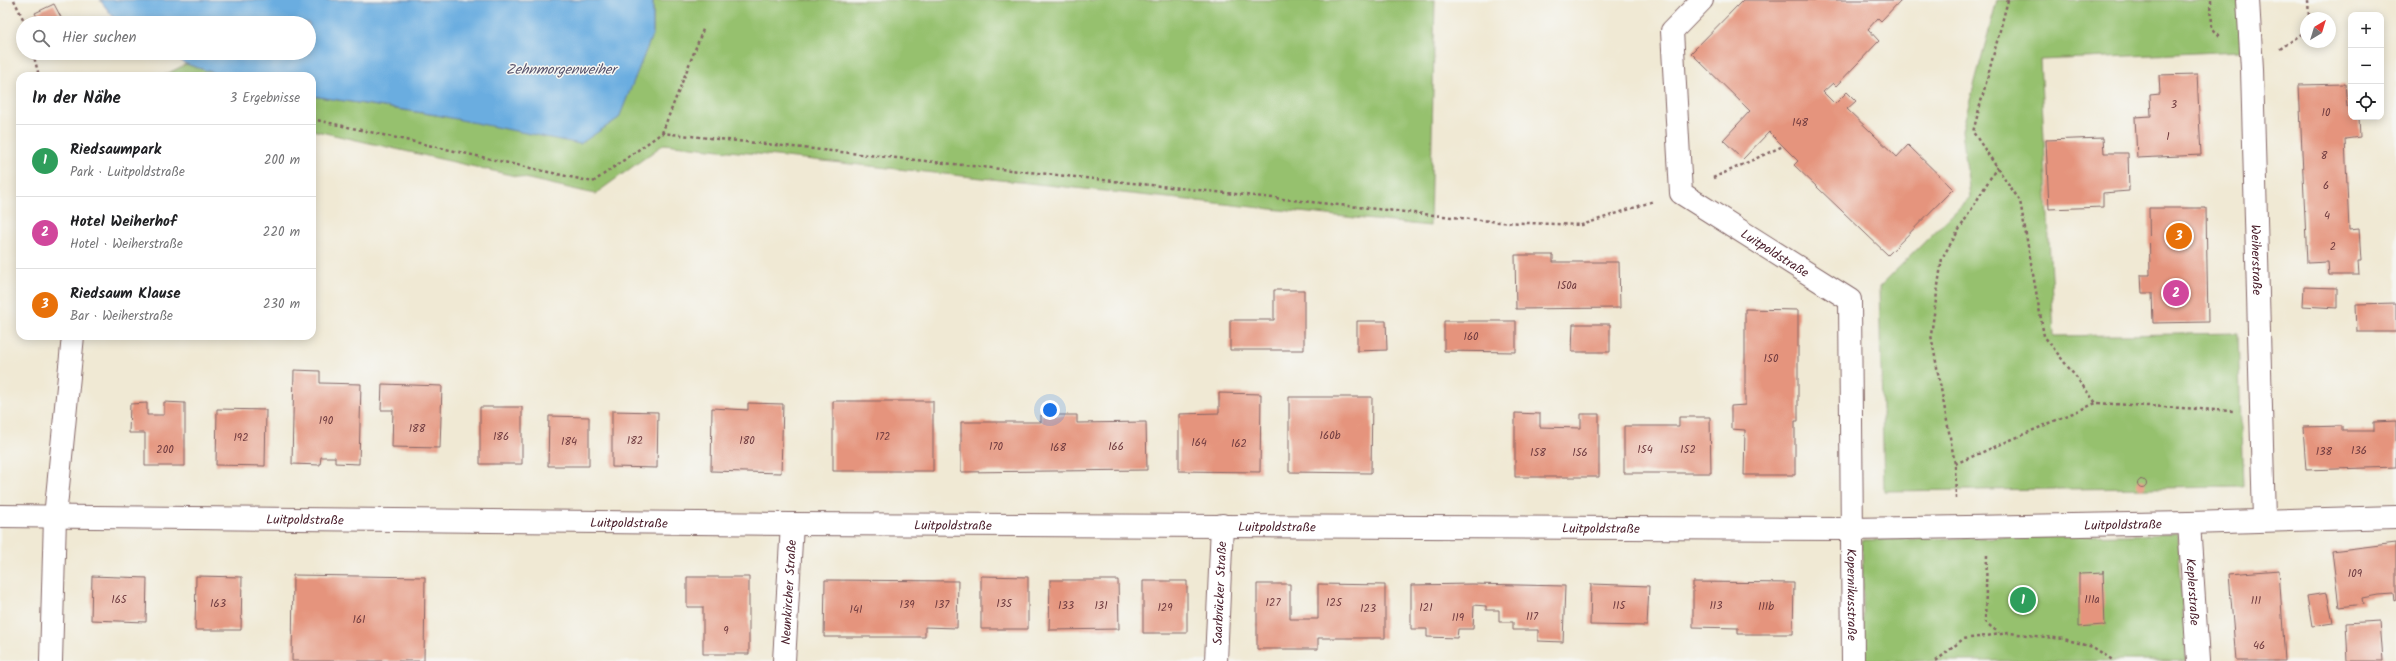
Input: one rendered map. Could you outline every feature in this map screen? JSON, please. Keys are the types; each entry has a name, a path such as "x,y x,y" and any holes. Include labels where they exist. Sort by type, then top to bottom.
{"street":[{"path":"1681,193 1672,31 1702,0"},
{"name":"Weiherstraße","path":"2248,0 2252,68 2264,520"},
{"name":"Luitpoldstraße","path":"1681,193 1850,300 1851,529"},
{"path":"51,661 56,517 73,340"},
{"name":"Luitpoldstraße","path":"0,516 792,524 1851,529 2189,523 2396,517"},
{"name":"Keplerstraße","path":"2189,523 2198,661"},
{"name":"Neunkircher Straße","path":"784,661 792,524"},
{"name":"Saarbrücker Straße","path":"1216,661 1222,525"},
{"name":"Kopernikusstraße","path":"1851,529 1853,661"}],"path":[{"path":"14,0 22,16"},
{"path":"2008,0 1973,132 2020,201 2044,336 2096,403"},
{"path":"2308,0 2309,12"},
{"path":"316,120 593,182 662,134 704,27"},
{"path":"35,60 38,72"},
{"path":"662,134 1498,222 1582,226 1681,193 1783,146"},
{"path":"1956,527 1955,464 1931,335 1942,258 1997,168"},
{"path":"1955,464 2096,403 2262,412"},
{"path":"1987,569 1985,622 1999,634"},
{"path":"1936,661 1963,639 1999,634 2064,639 2093,647 2114,661"}],"green space":[{"path":"653,0 1435,0 1430,226 664,144 595,194 316,131 316,97 436,115 653,33"},
{"path":"1997,0 2238,0 2241,51 2040,60 2054,336 2238,333 2243,487 1884,491 1879,287 1970,197 1962,130"},
{"path":"186,64 211,72 171,72"},
{"path":"2178,534 2186,661 1864,661 1862,540"}],"water":[{"name":"Zehnmorgenweiher","path":"100,0 653,0 653,33 619,118 580,144 436,115 316,97 316,72 211,72 186,64 180,60 316,60 316,16 112,16"}],"building":[{"path":"1743,0 1901,0 1881,21 1878,18 1868,29 1879,41 1836,86 1833,83 1823,92 1835,104 1847,92 1856,101 1847,109 1897,157 1908,145 1953,189 1888,255 1794,165 1798,161 1769,132 1743,159 1723,140 1750,111 1691,53"},
{"path":"54,4 60,16 36,16 35,13"},
{"path":"2197,74 2201,155 2137,158 2135,117 2151,116 2150,95 2160,94 2159,75"},
{"path":"2345,84 2348,120 2359,120 2360,137 2345,139 2349,230 2359,229 2361,261 2358,261 2359,275 2329,275 2328,262 2307,263 2299,85"},
{"path":"2103,138 2104,153 2128,153 2129,191 2103,193 2103,207 2049,209 2046,140"},
{"path":"2149,208 2206,208 2208,322 2153,323 2152,293 2142,293 2141,275 2150,275"},
{"path":"1515,255 1553,255 1553,262 1619,262 1620,308 1516,309"},
{"path":"2304,287 2337,288 2337,308 2303,306"},
{"path":"1274,290 1304,290 1304,350 1230,350 1230,320 1274,320"},
{"path":"2396,303 2396,332 2357,332 2356,304"},
{"path":"1745,309 1798,310 1798,421 1795,421 1795,475 1744,475 1745,430 1731,429 1731,406 1745,405"},
{"path":"1357,321 1386,321 1387,350 1357,351"},
{"path":"1444,321 1516,321 1516,352 1444,351"},
{"path":"1573,324 1610,324 1610,352 1572,352"},
{"path":"294,370 320,371 320,383 361,384 359,464 335,463 335,457 321,457 320,465 292,464"},
{"path":"382,384 442,386 440,448 392,447 393,410 381,410"},
{"path":"1219,393 1261,394 1260,472 1179,471 1179,414 1219,413"},
{"path":"1289,397 1372,397 1371,473 1289,472"},
{"path":"833,401 933,401 933,471 833,471"},
{"path":"164,402 185,403 185,466 145,466 145,433 129,433 130,404 147,403 147,415 164,415"},
{"path":"748,403 783,404 781,473 711,471 712,408 748,410"},
{"path":"480,407 522,407 522,464 480,464"},
{"path":"217,409 266,410 265,466 216,465"},
{"path":"612,411 658,412 657,468 612,467"},
{"path":"1515,413 1540,414 1540,427 1581,428 1581,414 1599,414 1599,477 1515,477"},
{"path":"1041,415 1077,415 1077,423 1146,422 1147,470 961,472 961,422 1041,422"},
{"path":"549,416 589,417 589,466 548,466"},
{"path":"1679,417 1710,417 1711,473 1624,473 1624,426 1679,426"},
{"path":"2396,421 2396,467 2306,470 2303,427 2342,426 2342,431 2374,431 2374,422"},
{"path":"2140,480 2144,480 2146,484 2144,488 2140,488 2138,486 2138,482"},
{"path":"2396,543 2396,600 2394,601 2393,594 2378,595 2362,598 2363,604 2339,607 2332,551"},
{"path":"2103,570 2105,627 2103,625 2079,627 2079,572 2080,574 2103,573"},
{"path":"2279,570 2285,661 2236,661 2229,574"},
{"path":"293,575 425,577 424,661 292,661"},
{"path":"92,576 147,578 146,622 91,620"},
{"path":"196,576 242,577 241,630 195,630"},
{"path":"981,576 1028,577 1028,629 981,629"},
{"path":"687,577 749,577 749,654 703,654 703,607 687,607"},
{"path":"825,580 958,581 957,628 925,627 925,637 824,637"},
{"path":"1050,580 1118,580 1119,629 1049,630"},
{"path":"1143,581 1187,581 1187,633 1143,633"},
{"path":"1693,582 1794,583 1793,634 1738,634 1738,628 1693,627"},
{"path":"1257,584 1290,584 1290,619 1318,619 1318,584 1385,585 1385,638 1318,638 1318,649 1257,649"},
{"path":"1472,584 1565,586 1563,642 1538,641 1538,630 1513,630 1513,622 1499,622 1499,610 1486,610 1486,606 1474,605 1473,629 1458,629 1457,638 1427,637 1427,629 1411,629 1411,585"},
{"path":"1591,584 1649,586 1647,626 1590,625"},
{"path":"2327,593 2333,623 2312,626 2307,596"},
{"path":"2380,621 2383,661 2348,661 2346,623"}],"place":[{"name":"Riedsaum Klause","path":"2179,236"},
{"name":"Hotel Weiherhof","path":"2176,293"},
{"name":"Riedsaumpark","path":"2023,600"}]}
